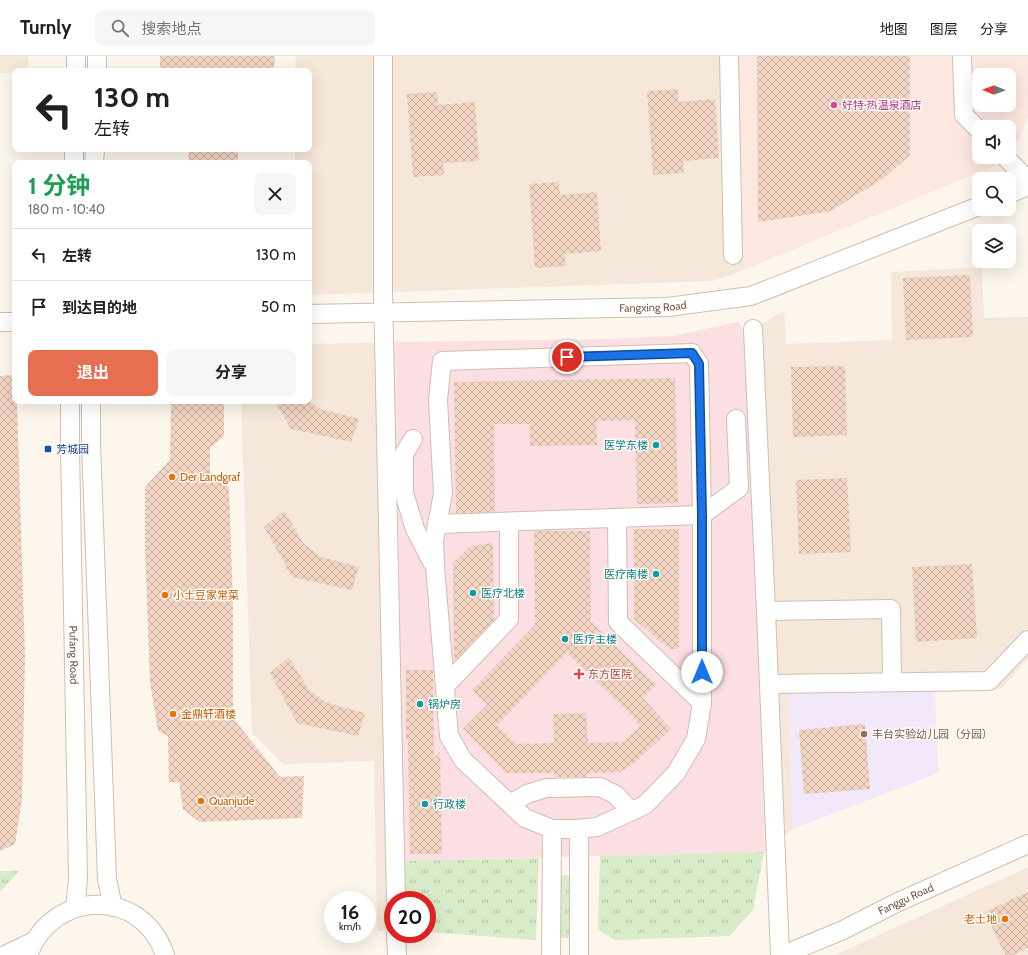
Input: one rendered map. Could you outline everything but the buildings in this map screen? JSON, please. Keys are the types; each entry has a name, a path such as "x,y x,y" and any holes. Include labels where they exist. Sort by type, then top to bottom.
{"street":[{"path":"76,56 76,68"},
{"path":"97,56 97,68"},
{"path":"383,56 384,312 396,891"},
{"path":"729,56 733,256"},
{"path":"962,56 964,115 972,123"},
{"path":"1012,164 1028,180"},
{"path":"1016,191 1028,186"},
{"name":"Fangxing Road","path":"312,314 668,307 751,296 972,209"},
{"path":"0,322 12,322"},
{"path":"753,329 782,955"},
{"path":"692,353 699,364 702,515 702,704 696,739 676,772 645,804 597,827 552,829 525,818 463,760 449,736 434,566 434,540 443,494 438,400 442,361 692,353"},
{"name":"Pufang Road","path":"70,404 78,879 75,908"},
{"path":"91,404 91,443 107,879 113,907"},
{"path":"437,524 702,515 739,488 736,419"},
{"path":"413,439 404,454 404,493 415,529 434,566"},
{"path":"617,518 618,622 702,704"},
{"path":"445,686 509,619 509,522"},
{"path":"766,611 891,609 892,682"},
{"path":"769,684 989,681 1028,640"},
{"path":"510,804 527,794 546,788 600,788 616,796 631,811"},
{"path":"551,955 552,829"},
{"path":"578,829 579,955"},
{"name":"Fanggu Road","path":"782,955 843,930 896,903 1028,844"},
{"path":"5,955 31,948 50,922 59,916 75,908 94,905 113,907 129,913 143,922 155,935 167,953"},
{"path":"396,943 397,955"}],"shaded area":[{"path":"0,56 29,56 28,68 12,68 12,73 0,73"},
{"path":"296,56 738,56 744,270 713,281 312,295 312,160 295,160 295,152 312,152 312,68 295,68"},
{"path":"738,56 1028,56 1028,116 1019,140 1016,143 1016,120 972,120 972,164 996,164 980,172 972,172 972,175 744,270"},
{"path":"982,268 984,318 1028,317 1028,659 1001,689 789,694 793,829 764,852 746,333 784,311 786,344 892,340 891,272"},
{"name":"东方医院","path":"738,322 746,333 753,497 764,852 403,861 396,342 611,339 673,336"},
{"path":"396,342 403,891 384,891 384,931 377,931 374,761 283,764 252,733 241,404 312,404 312,344"},
{"name":"丰台实验幼儿园（分园）","path":"935,691 938,773 793,829 789,694"},
{"path":"1028,868 1028,955 835,955 1000,880"}],"green space":[{"path":"764,852 753,910 729,936 615,940 598,930 600,856"},
{"path":"539,858 536,940 436,933 436,891 403,891 403,861"},
{"path":"0,871 19,871 0,892"},
{"path":"557,875 573,875 573,938 557,938"}],"place":[{"name":"好特·热温泉酒店","path":"834,105"},
{"name":"医学东楼","path":"656,445"},
{"name":"芳城园","path":"48,449"},
{"name":"Der Landgraf","path":"172,477"},
{"name":"医疗南楼","path":"656,574"},
{"name":"医疗北楼","path":"473,593"},
{"name":"小土豆家常菜","path":"165,595"},
{"name":"医疗主楼","path":"565,639"},
{"name":"东方医院","path":"579,674"},
{"name":"锅炉房","path":"420,704"},
{"name":"金鼎轩酒楼","path":"173,714"},
{"name":"丰台实验幼儿园（分园）","path":"864,734"},
{"name":"Quanjude","path":"201,801"},
{"name":"行政楼","path":"425,804"},
{"name":"老土地","path":"1005,919"}],"route":[{"path":"567,357 692,353 699,364 702,515 702,672"}]}
